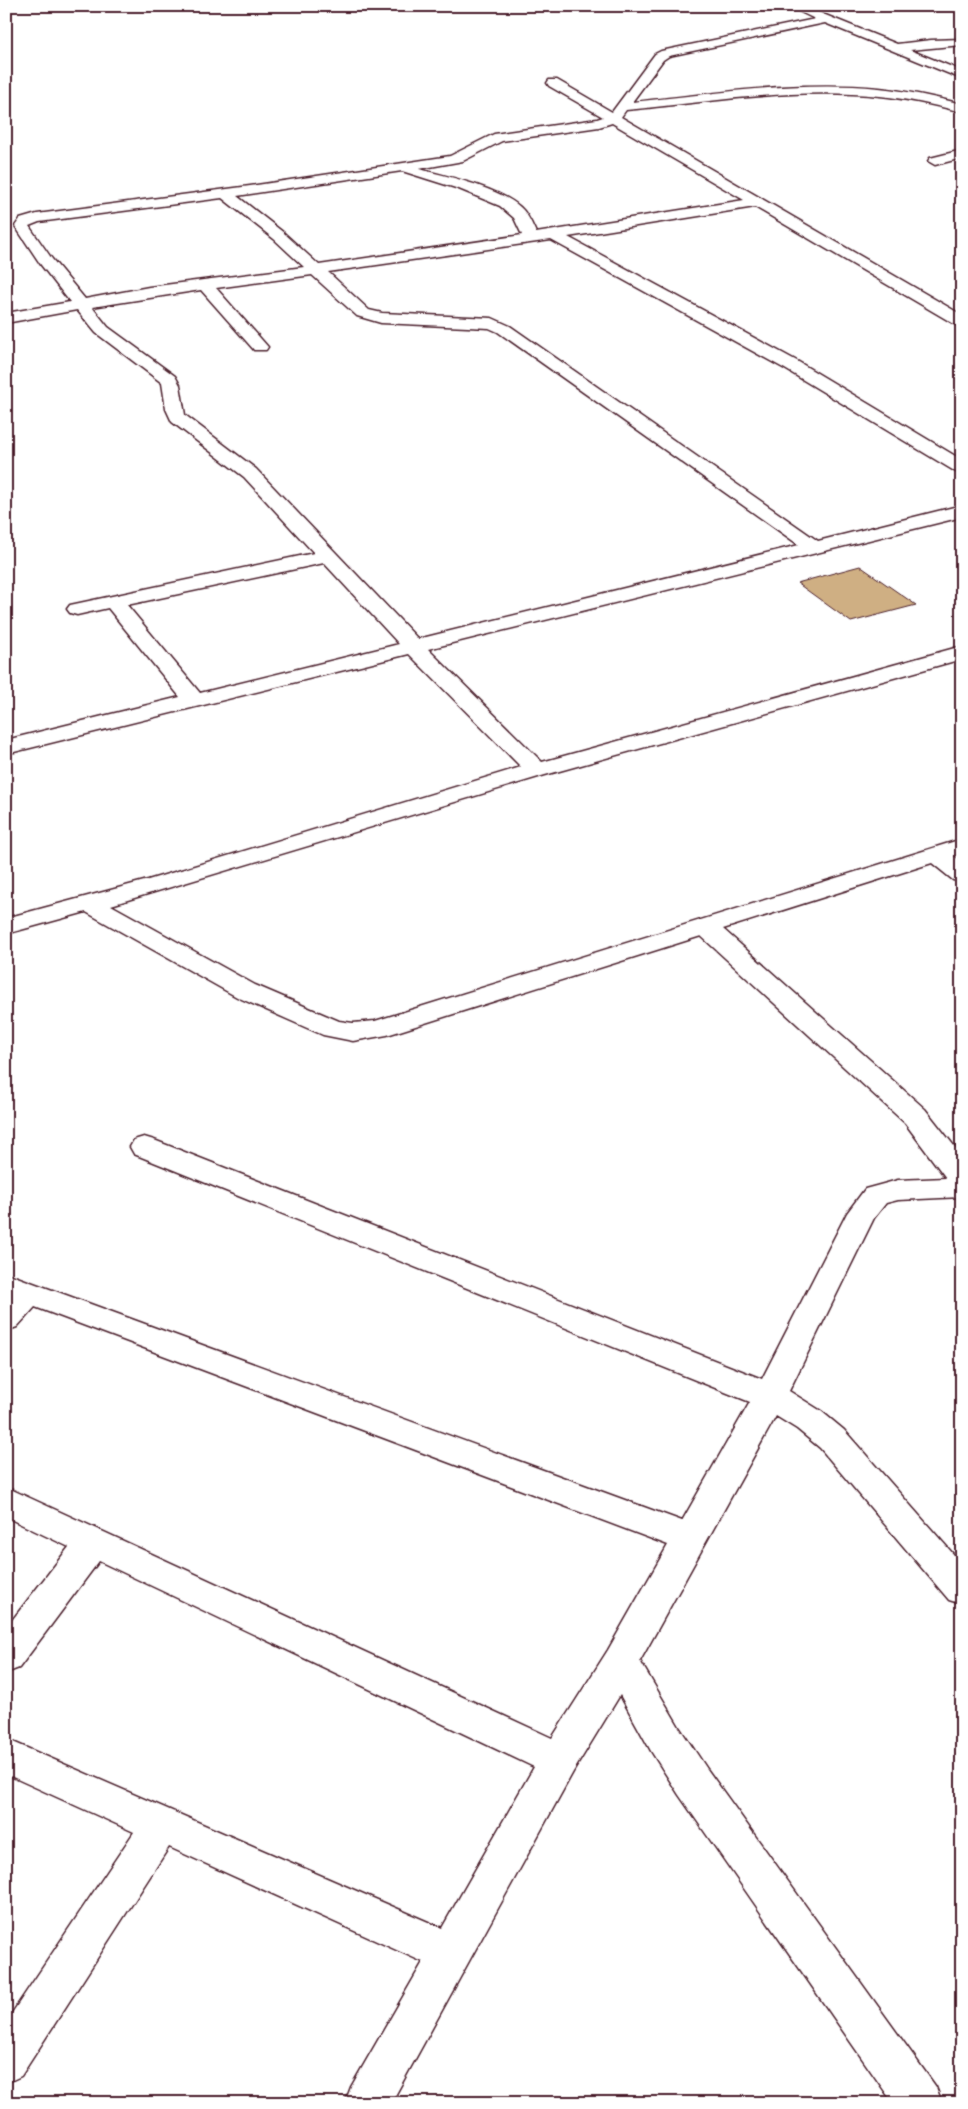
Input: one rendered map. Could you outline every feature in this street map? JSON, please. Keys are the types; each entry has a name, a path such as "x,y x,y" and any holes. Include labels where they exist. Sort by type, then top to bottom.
{"street":[{"path":"793,6 962,75"},
{"path":"619,113 659,57 665,53 825,20"},
{"path":"895,48 931,43 962,42"},
{"path":"553,83 619,113 759,202 957,316"},
{"path":"537,770 412,646 250,473 178,418 174,411 174,388 169,380 111,338 46,262 22,226 25,222 37,218 226,193 460,158 470,155 499,137 576,128 619,113 809,90 902,94 942,90"},
{"path":"902,94 962,108"},
{"path":"935,161 962,154"},
{"path":"400,168 499,200 514,209 523,219 531,239"},
{"path":"226,193 280,236 314,270 363,313 370,316 492,323 504,329 816,548"},
{"path":"6,318 205,285 555,236 759,202"},
{"path":"555,236 790,365 962,468"},
{"path":"205,285 260,348"},
{"path":"6,747 962,511"},
{"path":"77,609 327,556"},
{"path":"113,601 194,700"},
{"path":"6,926 90,904 537,770 960,655"},
{"path":"90,904 207,971 246,991 333,1029 353,1032 377,1028 962,846"},
{"path":"936,854 962,875"},
{"path":"706,927 914,1116 932,1136 962,1178"},
{"path":"144,1147 770,1396 810,1420 832,1439 962,1589"},
{"path":"367,2103 559,1760 621,1661 770,1396 862,1213 876,1196 898,1190 962,1187"},
{"path":"6,1319 18,1288 690,1539"},
{"path":"6,1501 559,1760"},
{"path":"6,1657 93,1542"},
{"path":"621,1661 665,1739 693,1782 920,2103"},
{"path":"6,1756 450,1953"},
{"path":"6,2061 161,1825"}],"building":[{"path":"860,566 916,605 851,622 797,583"}]}
